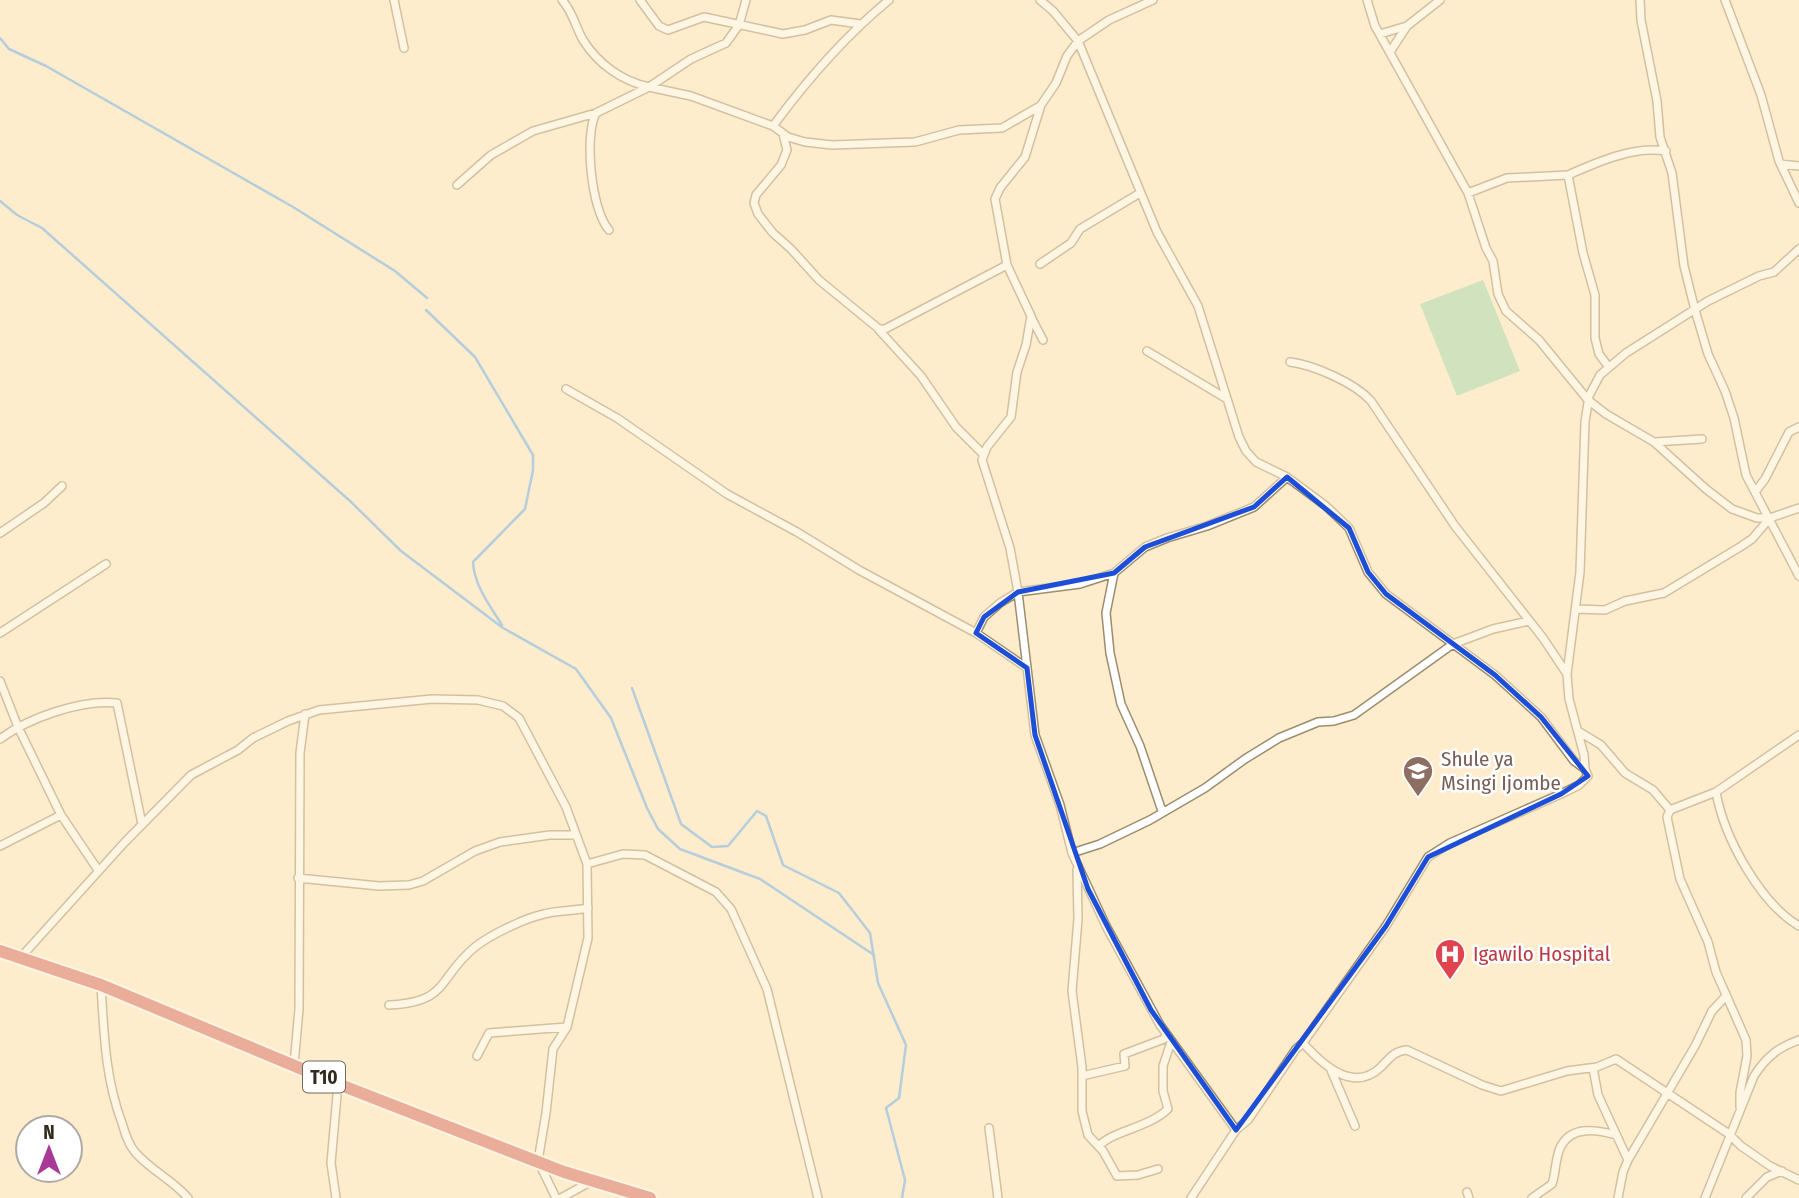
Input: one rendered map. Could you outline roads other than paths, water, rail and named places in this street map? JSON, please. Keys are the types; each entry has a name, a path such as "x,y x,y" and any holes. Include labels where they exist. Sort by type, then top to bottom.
{"highway":[{"name":"T10","path":"0,951 101,985 338,1084 590,1182 650,1198"}],"street":[{"path":"394,0 404,48"},
{"path":"562,0 570,9 582,39 601,61 619,76 632,83 691,96 773,126 783,134 805,142 832,145 915,142 959,130 1002,128 1041,106"},
{"path":"640,0 664,29 678,27 704,17 783,34 805,30 831,20 859,24"},
{"path":"457,185 491,155 533,131 596,113 649,87 691,59 726,43 739,25 746,0"},
{"path":"773,126 795,96 859,24 889,0"},
{"path":"1040,0 1078,41 1157,232 1198,306 1239,437 1251,458 1287,477 1326,506 1349,528 1368,572 1386,594 1494,675 1541,717 1574,761 1585,769"},
{"path":"1052,0 1053,11"},
{"path":"1043,341 1007,265 995,199 1000,188 1025,157 1041,106 1078,41 1109,20 1153,0"},
{"path":"1367,0 1380,34 1468,192 1486,248 1493,261 1498,294 1503,307 1543,345 1588,400 1606,414 1654,442 1732,509 1757,518 1770,518 1799,508"},
{"path":"1380,34 1407,26 1440,0"},
{"path":"1640,0 1641,20 1657,101 1660,137 1666,151 1678,211 1684,266 1695,310 1708,354 1726,391 1746,475 1799,576"},
{"path":"1725,0 1760,95 1781,164 1799,203"},
{"path":"1390,52 1407,26"},
{"path":"596,113 591,131 593,196 608,230"},
{"path":"783,134 787,150 781,165 756,195 755,207 773,233 819,280 879,330 921,376 956,427 983,454"},
{"path":"1468,192 1507,178 1568,175 1608,159 1651,149 1666,151"},
{"path":"1781,164 1799,166"},
{"path":"1568,175 1583,253 1595,295 1595,338 1599,354 1608,366"},
{"path":"1040,264 1071,243 1080,229 1140,193"},
{"path":"1191,1198 1236,1130 1248,1120 1296,1049 1387,926 1428,857 1450,843 1579,785 1588,776 1569,699 1567,674 1583,530 1588,400 1600,375 1608,366 1708,301 1759,276 1774,272 1799,249"},
{"path":"879,330 885,330 1007,265"},
{"path":"1031,316 1026,345 1017,372 1012,417 983,454 983,465 1010,548 1035,735 1060,805 1078,871 1072,999 1082,1076 1081,1100 1085,1129 1117,1176 1138,1175 1158,1169"},
{"path":"1147,351 1227,399"},
{"path":"1290,362 1301,363 1335,377 1366,394 1455,526 1567,674"},
{"path":"566,389 617,418 727,494 976,633 1027,668"},
{"path":"1755,492 1789,432 1799,428"},
{"path":"1654,442 1702,439"},
{"path":"976,633 984,617 1000,603 1018,593 1080,584 1114,573 1145,547 1254,507 1287,477"},
{"path":"0,533 44,503 62,486"},
{"path":"1576,608 1605,610 1625,601 1664,593 1752,539 1770,518"},
{"path":"0,633 106,564"},
{"path":"1114,573 1106,613 1112,665 1121,704 1140,746 1162,811"},
{"path":"1072,853 1100,844 1150,820 1205,788 1279,738 1318,722 1354,715 1453,644 1493,629 1529,621"},
{"path":"0,681 18,727 61,814 98,870"},
{"path":"22,957 98,870 191,775 238,750 253,738 319,710 432,699 478,700 503,706 520,718 565,807 587,864 588,939 567,1027 553,1049 538,1161 559,1198 590,1182"},
{"path":"0,739 18,727 56,712 93,705 118,704 142,824"},
{"path":"294,1065 299,1009 298,878 302,806 300,753 305,714"},
{"path":"1578,732 1601,745 1625,773 1653,790 1670,810"},
{"path":"1670,810 1716,792 1799,735"},
{"path":"1716,792 1725,829 1763,896 1799,926"},
{"path":"1670,810 1667,824 1680,879 1746,1040 1747,1056 1740,1107"},
{"path":"0,846 61,814"},
{"path":"298,878 379,886 415,884 431,878 475,851 500,842 550,835 575,835"},
{"path":"1072,853 1106,926 1168,1038 1236,1130"},
{"path":"587,864 623,854 645,855 716,892 731,909 767,989 818,1198"},
{"path":"389,1005 410,1004 429,997 474,948 493,936 545,913 588,908"},
{"path":"101,985 105,1062 130,1144 146,1163 188,1198"},
{"path":"1618,1198 1628,1160 1644,1129 1662,1104 1712,1011 1726,996"},
{"path":"477,1056 489,1032 567,1027"},
{"path":"1082,1076 1125,1067 1124,1054 1168,1038"},
{"path":"1099,1146 1106,1139 1140,1128 1167,1110 1163,1091 1163,1066 1168,1038"},
{"path":"1704,1198 1740,1107 1763,1062 1775,1051 1799,1040"},
{"path":"1303,1043 1331,1069 1346,1077 1369,1075 1396,1052 1407,1050 1501,1091 1567,1071 1593,1068 1616,1059 1729,1134 1777,1171 1798,1178"},
{"path":"1593,1068 1598,1095 1628,1160"},
{"path":"1331,1069 1355,1126"},
{"path":"337,1198 331,1164 338,1084"},
{"path":"989,1128 998,1198"},
{"path":"1532,1198 1552,1184 1559,1150 1565,1141 1587,1130 1616,1135"},
{"path":"1746,1198 1767,1177 1783,1171"}],"waterway":[{"path":"0,38 9,49 46,66 293,207 395,271 427,298"},
{"path":"0,201 17,215 42,228 350,501 401,551 503,628 576,669 611,718 658,829 680,849 760,879 874,955"},
{"path":"426,310 475,357 533,455 533,470 525,509 473,562 479,587 502,625"},
{"path":"632,688 681,824 712,847 728,846 757,811 766,816 783,865 839,893 870,933 878,983 906,1045 899,1098 886,1108 905,1180 902,1198"}],"place":[{"name":"Shule ya Msingi Ijombe","path":"1418,798"},
{"name":"Igawilo Hospital","path":"1450,981"}]}
